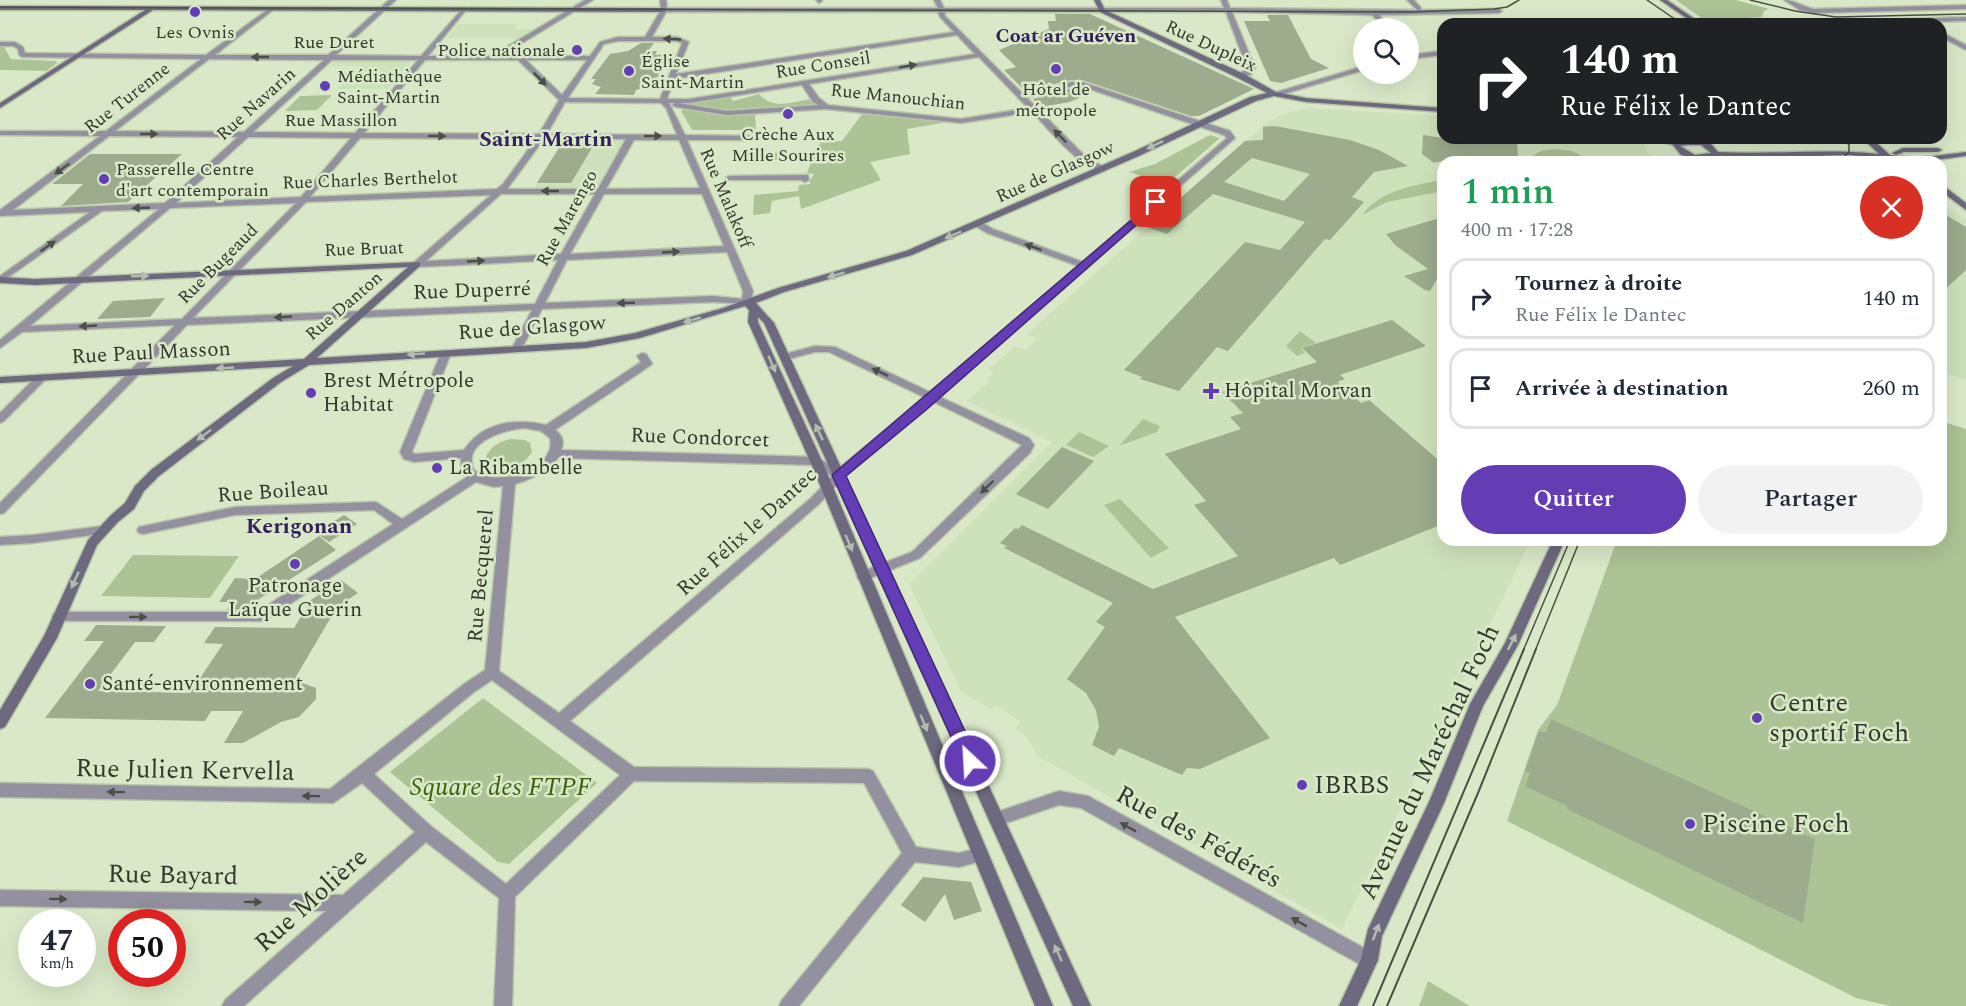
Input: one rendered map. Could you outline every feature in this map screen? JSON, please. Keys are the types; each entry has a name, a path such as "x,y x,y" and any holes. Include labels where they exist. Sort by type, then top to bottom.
{"main road":[{"path":"0,106 153,5 165,0"},
{"path":"1097,0 1102,11"},
{"path":"1663,0 1690,18"},
{"path":"0,8 153,5 271,9 664,10"},
{"name":"Rue Dupleix","path":"1102,11 1241,76 1274,94"},
{"path":"1274,94 1306,100 1437,110"},
{"name":"Rue de Glasgow","path":"305,363 446,352 586,345 636,336 752,303 909,253 1102,169 1253,99 1274,94"},
{"path":"1677,144 1676,146 1681,152 1701,156"},
{"path":"1706,144 1712,148 1711,156"},
{"path":"1873,144 1887,156"},
{"path":"1942,156 1966,152"},
{"path":"1750,156 1841,153 1866,156"},
{"path":"1947,193 1966,207"},
{"path":"1947,196 1966,207"},
{"name":"Rue Bruat","path":"0,280 35,282 81,278 417,264"},
{"name":"Rue Danton","path":"0,723 50,638 92,543 130,506 139,489 155,473 278,380 305,363 417,264"},
{"path":"752,303 767,319 785,357 1082,1006"},
{"path":"752,303 753,322 816,461 1044,1006"},
{"name":"Rue Paul Masson","path":"0,380 305,363"},
{"name":"Avenue du Maréchal Foch","path":"1348,1006 1369,960 1374,935 1436,803 1478,704 1511,645 1556,546"}],"street":[{"name":"Rue Navarin","path":"0,345 167,207 393,0"},
{"path":"492,58 571,9 590,0"},
{"path":"647,39 664,10 663,0"},
{"path":"937,0 942,16 979,55 1085,161 1102,169"},
{"path":"1224,0 1251,68 1249,72 1241,76"},
{"path":"1410,0 1419,9"},
{"path":"1787,0 1802,9 1814,11 1966,8"},
{"path":"1878,0 1912,18"},
{"path":"1323,4 1328,13"},
{"name":"Rue Turenne","path":"2,213 271,9"},
{"name":"Rue Bugeaud","path":"0,510 304,200 464,9"},
{"path":"664,10 1229,10 1328,13 1499,11"},
{"path":"1374,13 1379,18"},
{"path":"1947,20 1966,19"},
{"path":"671,77 958,33"},
{"path":"1947,37 1966,48"},
{"path":"647,39 677,39 686,42 663,101 686,108 727,112 826,107"},
{"name":"Rue Danton","path":"417,264 506,186 600,44 604,41 647,39"},
{"name":"Rue Duret","path":"0,44 15,45 21,48 22,55 77,57 592,58"},
{"path":"510,48 562,100"},
{"path":"1419,54 1437,53"},
{"name":"Rue Conseil","path":"562,100 689,101 979,55"},
{"name":"Rue de Glasgow","path":"1274,94 1353,71"},
{"name":"Rue Manouchian","path":"804,83 816,100 826,107 961,122 1034,109"},
{"path":"1022,97 1077,83 1198,124"},
{"name":"Rue Malakoff","path":"663,101 669,106 752,303"},
{"name":"Rue Félix le Dantec","path":"560,721 827,489 839,475 933,398 1231,138 1227,133 1198,124"},
{"name":"Rue Massillon","path":"0,133 757,138"},
{"name":"Rue Marengo","path":"517,348 564,257 632,136"},
{"path":"729,178 805,177 805,180"},
{"name":"Rue Charles Berthelot","path":"2,213 499,192 706,191"},
{"path":"0,280 99,209"},
{"path":"978,224 990,231 1084,265"},
{"name":"Rue Bruat","path":"417,264 729,249"},
{"name":"Rue Duperré","path":"19,329 713,299 752,303"},
{"path":"785,357 814,349 831,349 1024,441 1028,445 1026,450 916,555 863,576"},
{"path":"446,352 406,452 408,456 414,458 466,454"},
{"path":"548,429 647,363 642,356"},
{"path":"0,419 41,378"},
{"path":"524,424 548,429 555,435 558,444 556,454 538,472 509,482 490,482 474,478 468,471 465,463 466,454 477,441 495,430 524,424"},
{"name":"Rue Condorcet","path":"556,454 816,461 839,475"},
{"path":"59,617 259,617 474,478"},
{"name":"Rue Becquerel","path":"492,673 509,482"},
{"name":"Rue Boileau","path":"143,530 235,511 376,506 401,524"},
{"path":"0,541 103,530"},
{"path":"492,673 631,774 868,776 911,854"},
{"name":"Rue Julien Kervella","path":"0,790 333,796 469,688 492,673"},
{"path":"363,774 426,832 507,894"},
{"path":"503,1006 507,894 631,774"},
{"name":"Rue des Fédérés","path":"997,819 1059,798 1083,801 1369,960"},
{"name":"Rue Molière","path":"231,1006 426,832"},
{"path":"911,854 959,860 979,855"},
{"path":"789,1006 911,854"},
{"name":"Rue Bayard","path":"0,898 345,903"}],"shaded area":[{"path":"459,24 518,24 514,29 533,29 516,40 511,38 447,38"},
{"path":"335,61 412,61 388,89 337,89 362,66 330,66"},
{"path":"1310,108 1437,116 1437,144 1643,144 1648,153 1653,156 1437,156 1437,546 1528,546 1342,929 1039,757 1024,734 1015,729 1021,722 995,705 991,709 961,692 909,584 1052,442 967,401 990,381 986,379 994,372 988,369 1015,346 1025,350 1038,339 1027,334 1266,123 1286,113"},
{"path":"603,137 625,138 598,189 534,189 537,183 571,183 594,143 599,143"},
{"path":"1947,208 1966,220 1966,380 1947,374"}],"green space":[{"path":"1676,0 1736,0 1769,9 1764,11 1762,17 1702,18"},
{"path":"0,46 4,47 11,59 56,61 57,63 46,71 0,70"},
{"path":"759,94 764,99 776,103 811,99 820,109 755,115 756,129 749,130 692,130 681,111 692,103 730,97 733,101"},
{"path":"332,95 317,110 285,111 300,96"},
{"path":"863,113 948,122 907,129 910,154 870,162 881,180 801,209 799,196 772,201 770,213 753,215 754,195 798,191 799,185 810,184 814,174 807,173 812,160 770,160 774,153 816,152 821,141 842,141"},
{"path":"1210,135 1220,138 1167,184 1129,172 1155,164"},
{"path":"1555,149 1572,151 1582,156 1534,156 1541,151"},
{"path":"1437,181 1437,192 1387,202 1362,215 1378,200 1408,187"},
{"path":"1300,331 1316,343 1301,348 1305,353 1297,356 1286,346"},
{"path":"1143,419 1160,426 1157,432 1119,446"},
{"name":"Centre sportif Foch","path":"1947,423 1966,429 1966,1006 1890,1006 1856,998 1507,821 1538,730 1557,705 1615,546 1947,546"},
{"path":"1079,432 1109,446 1093,457 1066,445"},
{"path":"510,439 525,440 530,443 532,452 529,457 508,468 490,465 486,457 490,450"},
{"path":"1120,499 1169,548 1151,558 1104,505"},
{"path":"133,555 239,556 210,598 101,596"},
{"name":"Square des FTPF","path":"483,698 597,783 509,864 498,862 390,772"},
{"path":"1428,981 1470,1006 1419,1006"}],"building":[{"path":"1055,14 1090,14 1254,89 1199,116 1191,116 1082,80 1071,80 1025,91 1004,70 1016,67 999,50 1049,29 1048,21 1056,21"},
{"path":"1267,15 1288,15 1311,59 1329,68 1281,83 1270,81 1244,21 1270,21"},
{"name":"Église Saint-Martin","path":"641,43 654,43 648,51 657,51 655,55 669,54 654,84 636,90 634,95 595,94 601,87 592,84 596,79 591,79 610,54 628,51"},
{"path":"1072,88 1092,92 1070,102 1041,107 1033,99"},
{"path":"1275,126 1350,140 1379,150 1408,166 1374,172 1352,197 1364,202 1330,240 1325,239 1228,351 1217,347 1179,391 1140,379 1142,377 1124,370 1245,242 1280,250 1305,222 1213,194 1167,234 1144,226 1163,209 1167,210 1245,141 1263,140 1263,127","holes":["1252,158 1310,174 1284,201 1224,182"]},
{"path":"1423,135 1437,137 1437,144 1517,144 1518,156 1437,156 1437,162 1434,163 1422,154"},
{"path":"562,143 595,143 571,183 537,183"},
{"name":"Passerelle Centre d'art contemporain","path":"90,154 182,154 128,202 61,206 83,184 52,184"},
{"path":"1947,216 1966,227 1966,270 1947,287"},
{"path":"1437,219 1437,279 1430,291 1404,276 1428,269 1395,245 1386,234"},
{"path":"165,298 150,317 97,319 113,301"},
{"path":"1392,320 1426,346 1340,375 1345,379 1337,382 1361,403 1369,400 1437,459 1437,526 1340,565 1334,558 1175,617 1270,738 1200,769 1187,768 1182,775 1119,748 1114,756 1092,745 1099,727 1096,710 1086,693 1067,679 1105,627 1096,622 1113,603 1004,548 1007,546 1000,543 1015,528 1018,529 1022,525 1153,589 1238,556 1194,505 1206,501 1165,454 1241,429 1230,417 1243,413 1222,392 1317,362 1302,348"},
{"path":"1062,447 1094,461 1048,509 1016,494"},
{"path":"344,515 357,524 329,542 316,533"},
{"name":"Patronage Laïque Guerin","path":"319,536 336,550 242,610 227,610 232,602 219,602 235,578 255,579"},
{"path":"341,580 358,593 337,607 294,680 316,688 316,699 299,717 281,722 243,743 224,743 243,711 211,711 205,721 45,718 104,641 84,641 96,625 166,626 154,642 135,642 98,691 190,693 223,644 204,643 215,627 294,628 311,600"},
{"name":"Piscine Foch","path":"1551,719 1815,839 1803,923 1567,809 1567,806 1525,786 1530,773 1525,771 1539,731 1546,733"},
{"path":"923,877 971,882 982,911 954,920 945,894 925,922 901,905"}],"tram line":[{"path":"0,7 1410,12 1494,9 1507,7 1519,0"},
{"path":"1647,0 1673,18"},
{"path":"1750,0 1795,11 1836,17 1966,14"},
{"path":"1845,156 1849,152 1848,144"},
{"path":"1523,651 1567,546"},
{"path":"1535,651 1578,546"},
{"path":"1373,1006 1524,649"},
{"path":"1387,1006 1478,793 1536,649"}],"place":[{"name":"Les Ovnis","path":"195,12"},
{"name":"Police nationale","path":"577,50"},
{"name":"Hôtel de métropole","path":"1056,69"},
{"name":"Église Saint-Martin","path":"629,71"},
{"name":"Médiathèque Saint-Martin","path":"325,86"},
{"name":"Crèche Aux Mille Sourires","path":"788,114"},
{"name":"Passerelle Centre d'art contemporain","path":"104,179"},
{"name":"Hôpital Morvan","path":"1211,391"},
{"name":"Brest Métropole Habitat","path":"311,393"},
{"name":"La Ribambelle","path":"437,468"},
{"name":"Patronage Laïque Guerin","path":"295,564"},
{"name":"Santé-environnement","path":"90,684"},
{"name":"Centre sportif Foch","path":"1757,718"},
{"name":"IBRBS","path":"1302,785"},
{"name":"Piscine Foch","path":"1690,824"}],"district":[{"name":"Coat ar Guéven","path":"1066,36"},
{"name":"Saint-Martin","path":"546,139"},
{"name":"Kerigonan","path":"299,526"}],"route":[{"path":"970,761 839,475 933,398 1156,202"}]}
